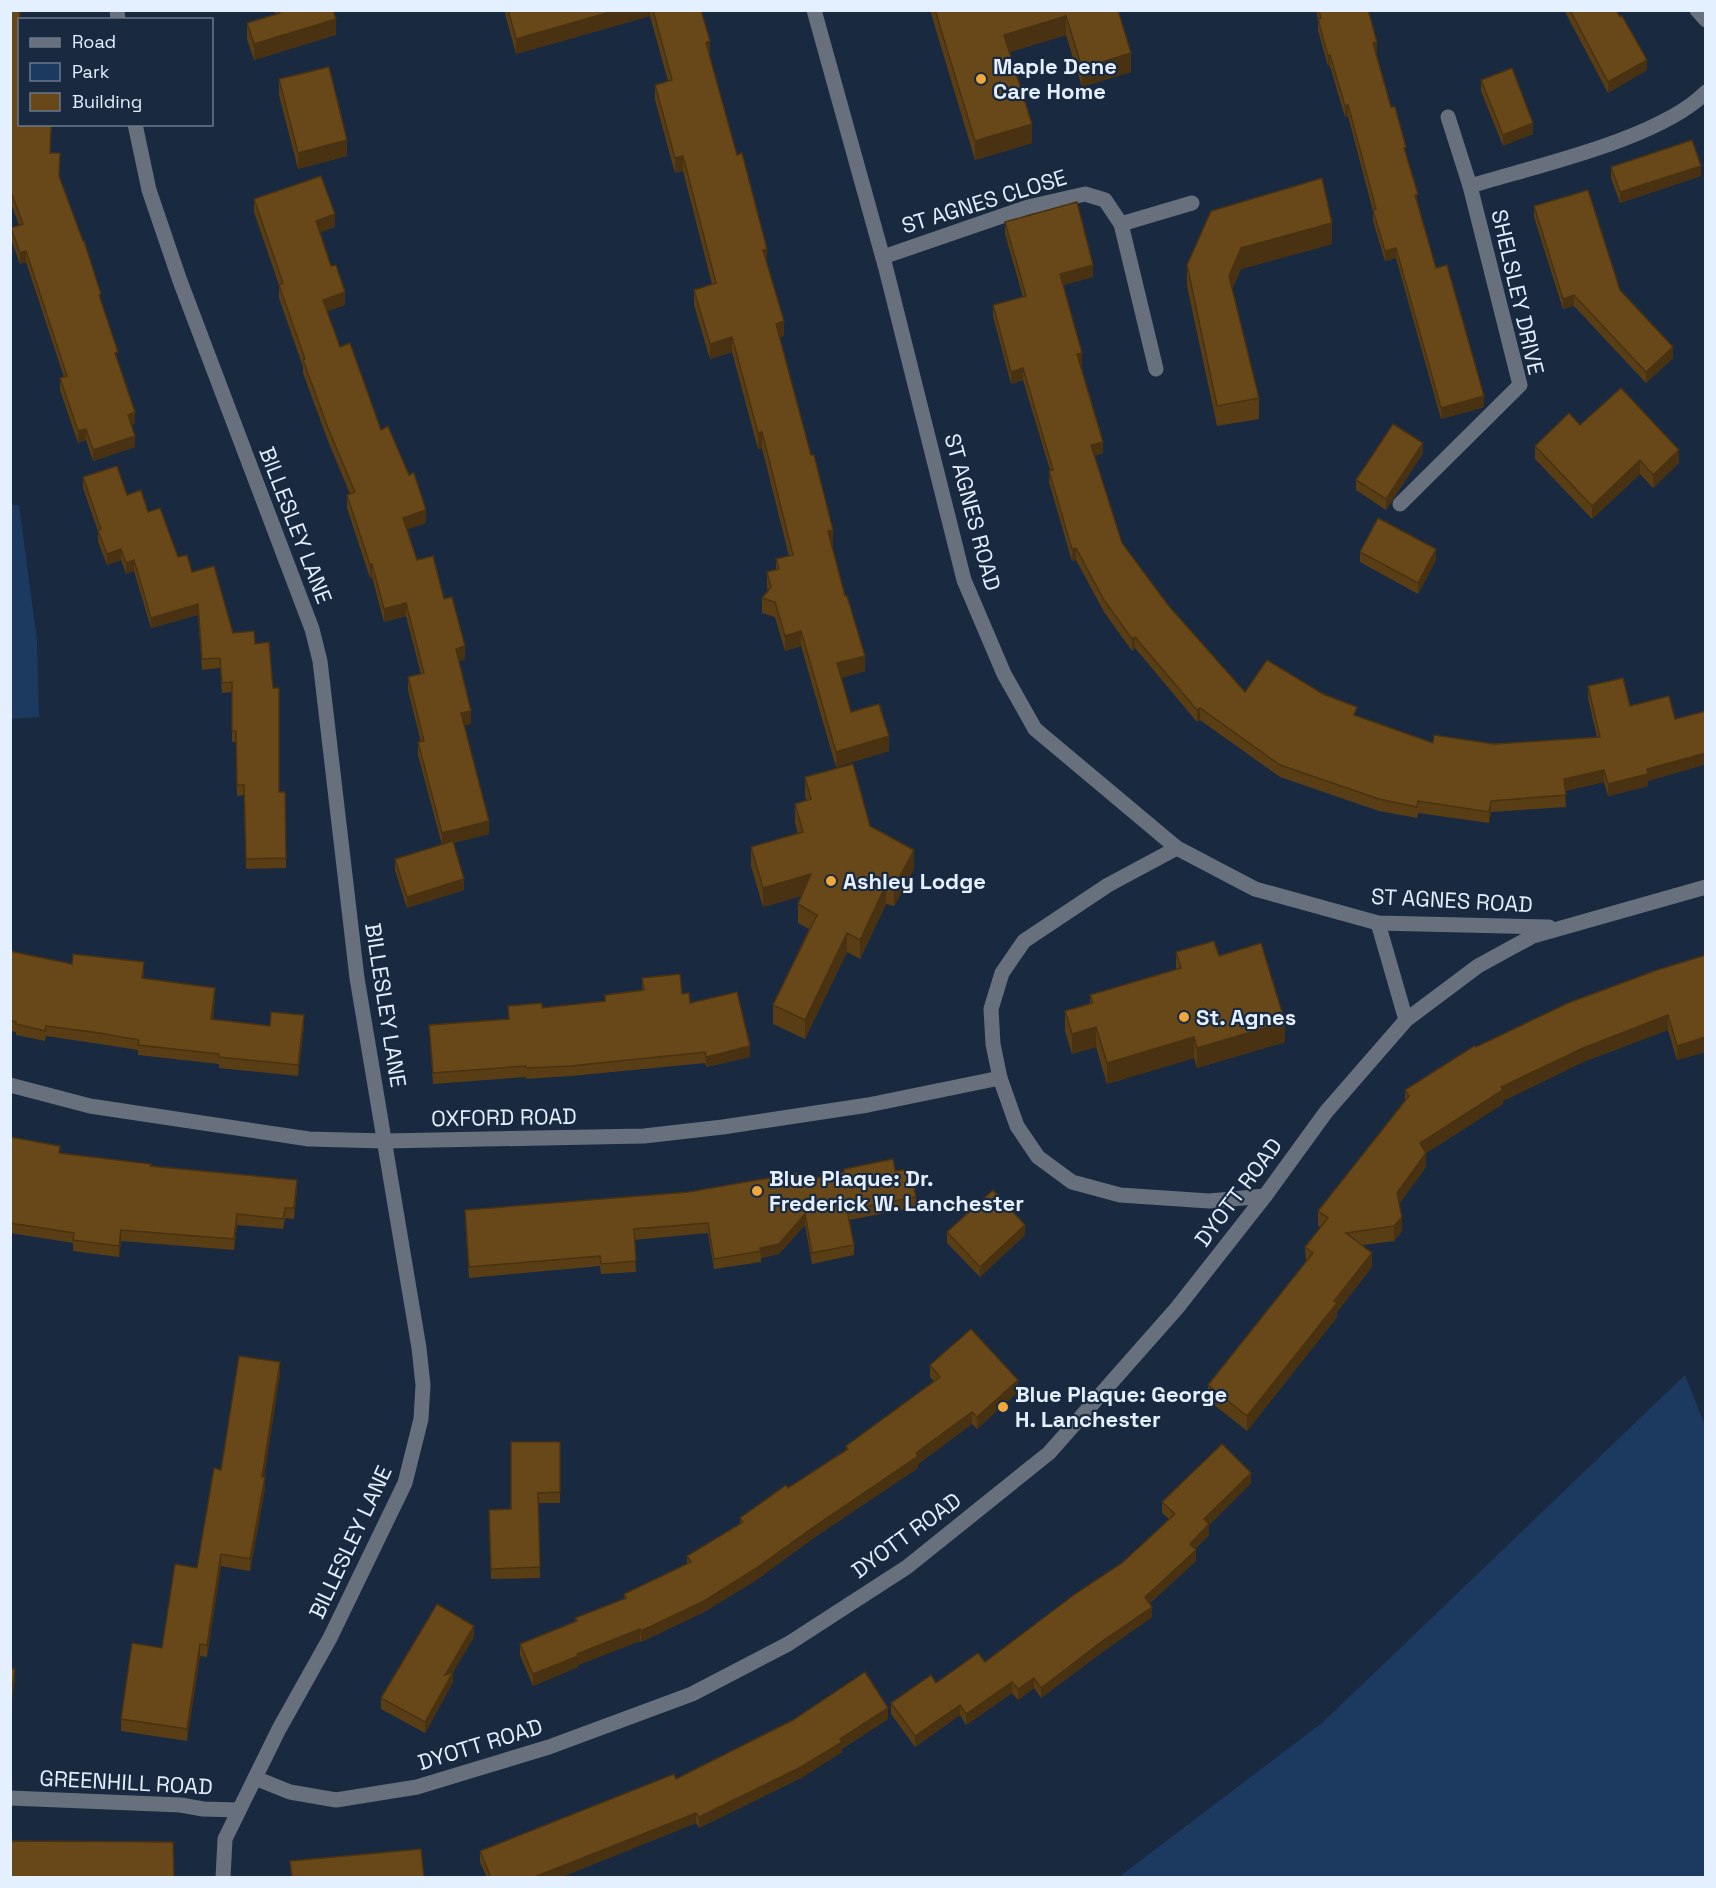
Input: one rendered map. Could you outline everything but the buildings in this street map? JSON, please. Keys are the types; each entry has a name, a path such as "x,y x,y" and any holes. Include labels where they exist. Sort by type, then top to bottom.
{"street":[{"name":"ST AGNES ROAD","path":"814,10 883,257 964,580 1004,674 1035,729 1177,848 1255,889 1378,923 1563,928"},
{"path":"1697,10 1706,20"},
{"name":"SHELSLEY DRIVE","path":"1470,186 1600,147 1651,127 1694,104 1706,92"},
{"name":"SHELSLEY DRIVE","path":"1400,504 1520,385 1470,186 1448,117"},
{"name":"BILLESLEY LANE","path":"135,126 149,190 180,281 312,629 320,661 357,978 419,1348 423,1385 418,1430 405,1483 330,1638 279,1729 225,1839 223,1878"},
{"name":"ST AGNES CLOSE","path":"883,257 1028,207 1085,194 1105,200 1121,224 1156,369"},
{"path":"1121,224 1192,203"},
{"path":"1177,848 1108,885 1024,941 1002,973 991,1009 993,1044 1000,1078 1017,1126 1038,1157 1072,1182 1120,1195 1209,1201 1265,1196"},
{"name":"ST AGNES ROAD","path":"1406,1020 1478,966 1533,936 1706,887"},
{"path":"1378,923 1406,1020"},
{"name":"DYOTT ROAD","path":"255,1778 290,1792 336,1800 417,1787 549,1747 692,1694 788,1644 907,1567 1049,1453 1177,1308 1265,1196 1326,1112 1406,1020"},
{"name":"OXFORD ROAD","path":"10,1085 90,1106 286,1136 309,1139 385,1141 644,1136 723,1127 868,1105 1000,1078"},
{"name":"GREENHILL ROAD","path":"10,1798 239,1809"}],"green space":[{"path":"11,505 19,505 37,640 39,717 11,719"},
{"path":"1685,1375 1706,1428 1705,1877 1119,1877 1323,1722"}],"place":[{"name":"Maple Dene Care Home","path":"981,79"},
{"name":"Ashley Lodge","path":"831,881"},
{"name":"St. Agnes","path":"1184,1017"},
{"name":"Blue Plaque: Dr. Frederick W. Lanchester","path":"757,1191"},
{"name":"Blue Plaque: George H. Lanchester","path":"1003,1407"}]}
